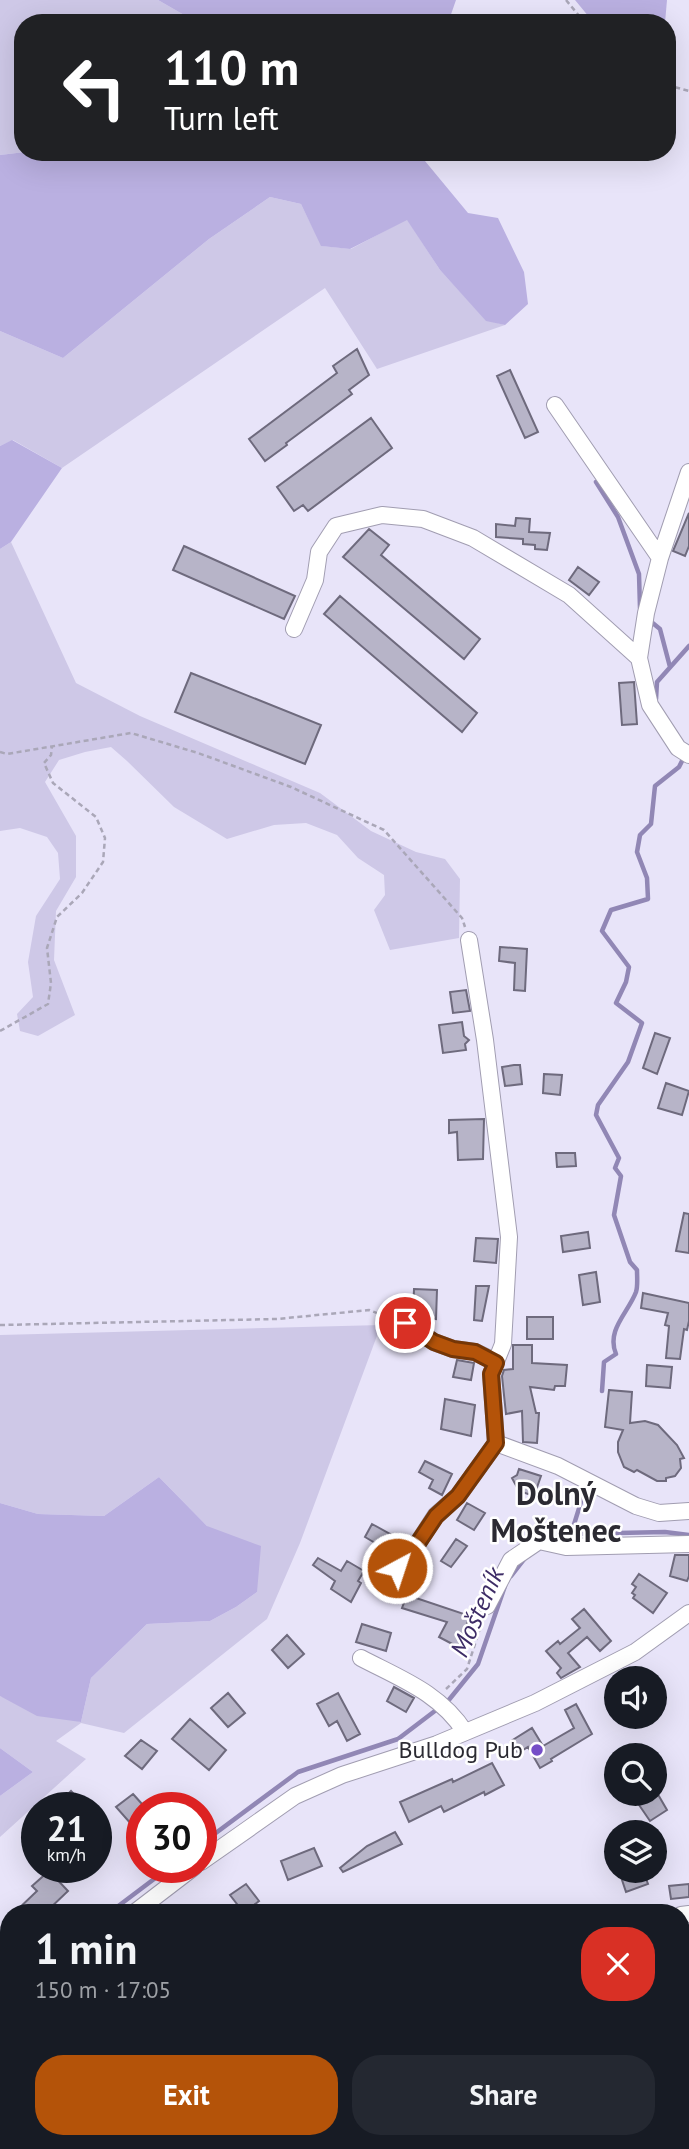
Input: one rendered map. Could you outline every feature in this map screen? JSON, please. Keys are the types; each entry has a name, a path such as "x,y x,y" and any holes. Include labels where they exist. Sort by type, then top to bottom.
{"street":[{"path":"555,405 660,558"},
{"path":"685,753 650,705 639,658 660,558 689,472"},
{"path":"294,629 315,580 319,552 336,526 382,515 423,519 473,538 569,595 639,658"},
{"path":"382,1584 412,1552 436,1516 458,1496 496,1443 491,1374 503,1344 509,1237 485,1040 469,940"},
{"path":"405,1323 434,1342 453,1349 475,1352 496,1363"},
{"path":"496,1443 558,1466 636,1506 659,1513 689,1511"},
{"path":"487,1606 510,1560 538,1541 566,1547 689,1544"},
{"path":"217,1851 295,1796 342,1775 465,1732 535,1703 635,1652 689,1614"},
{"path":"361,1658 436,1700 453,1714 465,1732"},
{"path":"146,1904 173,1883"}],"path":[{"path":"566,0 578,14"},
{"path":"0,752 7,754 131,733 198,753 291,788 384,830 463,918 469,940"},
{"path":"0,1031 48,1004 51,983 47,948 57,917 82,893 103,862 105,838 96,817 53,783 44,763 51,755 52,746"},
{"path":"0,1325 277,1320 369,1310 405,1323"},
{"path":"436,1700 467,1669 487,1606"}],"shaded area":[{"path":"0,0 158,0 182,14 14,14 14,153 0,155"},
{"path":"158,0 456,0 451,14 182,14"},
{"path":"575,0 667,0 666,14 587,14"},
{"path":"14,153 14,161 425,161 468,213 498,218 524,272 528,304 505,325 486,321 440,270 407,220 350,249 321,246 301,204 270,197 209,239 63,358 0,331 0,155"},
{"path":"270,197 301,204 322,246 351,249 407,219 440,270 486,320 505,325 377,369 325,288 62,468 13,440 0,446 0,331 63,358 209,239"},
{"path":"12,440 62,468 11,542 0,549 0,446"},
{"path":"11,542 76,683 140,716 320,793 371,831 416,852 445,859 460,879 459,938 390,950 374,910 385,895 384,875 358,858 337,835 306,823 274,825 227,839 174,807 111,747 85,752 59,760 45,782 76,836 76,877 56,911 54,960 75,1015 38,1036 20,1031 17,1014 33,997 28,962 36,916 60,879 58,853 47,837 20,828 0,831 0,549"},
{"path":"381,1325 300,1543 267,1619 124,1733 81,1723 56,1741 86,1759 50,1792 21,1792 21,1818 0,1837 0,1796 33,1772 0,1748 0,1696 81,1722 91,1678 147,1624 210,1621 257,1592 207,1526 159,1477 104,1516 38,1514 0,1503 0,1335"},
{"path":"159,1477 207,1526 261,1546 257,1592 210,1621 147,1624 91,1678 81,1722 37,1716 0,1696 0,1503 38,1514 104,1516"},
{"path":"0,1748 33,1772 0,1796"}],"building":[{"path":"357,349 369,375 349,390 352,394 265,461 249,439 337,373 333,366"},
{"path":"510,370 538,432 525,438 497,376"},
{"path":"371,418 392,448 308,511 303,505 294,511 277,487"},
{"path":"689,513 689,546 685,556 673,551"},
{"path":"516,518 530,519 529,532 550,533 547,550 523,544 523,539 496,537 496,524 515,526"},
{"path":"369,529 389,545 381,555 480,639 464,659 343,557"},
{"path":"184,546 295,596 284,619 173,570"},
{"path":"578,567 599,582 589,595 569,580"},
{"path":"340,596 477,713 462,732 324,614"},
{"path":"191,673 321,725 305,764 175,712"},
{"path":"634,682 637,724 622,725 619,683"},
{"path":"500,947 527,949 525,991 514,990 515,963 499,961"},
{"path":"466,990 470,1011 453,1013 450,992"},
{"path":"462,1022 464,1036 469,1040 465,1044 466,1050 443,1053 439,1025"},
{"path":"655,1033 670,1038 657,1074 643,1068"},
{"path":"520,1065 522,1084 505,1086 502,1067"},
{"path":"544,1074 562,1075 560,1095 543,1093"},
{"path":"666,1083 689,1091 682,1115 658,1108"},
{"path":"484,1119 483,1159 458,1160 457,1132 449,1133 449,1120"},
{"path":"556,1153 575,1153 576,1166 557,1167"},
{"path":"684,1213 689,1214 689,1253 676,1251"},
{"path":"588,1232 590,1248 563,1252 561,1236"},
{"path":"476,1238 498,1239 496,1263 474,1261"},
{"path":"596,1272 600,1302 583,1305 579,1275"},
{"path":"476,1286 489,1286 482,1321 474,1320"},
{"path":"414,1289 437,1290 436,1319 413,1316"},
{"path":"643,1293 689,1303 689,1321 687,1330 684,1329 680,1359 666,1358 669,1326 665,1325 668,1313 641,1308"},
{"path":"527,1317 553,1317 553,1339 527,1339"},
{"path":"513,1345 532,1345 532,1363 567,1365 565,1386 555,1386 554,1390 530,1387 536,1413 539,1413 537,1443 523,1442 522,1411 506,1414 502,1376 504,1370 513,1369"},
{"path":"457,1360 474,1363 471,1380 453,1377"},
{"path":"647,1365 672,1367 670,1388 646,1386"},
{"path":"609,1390 632,1392 630,1423 645,1421 658,1425 677,1445 684,1458 680,1459 681,1468 675,1476 666,1478 666,1481 657,1481 637,1470 634,1472 624,1467 618,1452 618,1442 623,1430 605,1427"},
{"path":"445,1399 475,1405 471,1436 441,1429"},
{"path":"425,1461 452,1474 442,1495 429,1488 433,1480 419,1472"},
{"path":"519,1469 541,1476 534,1496 519,1491 512,1478 517,1475"},
{"path":"467,1503 485,1513 474,1530 457,1520"},
{"path":"372,1524 399,1539 392,1553 365,1537"},
{"path":"456,1539 467,1546 451,1567 441,1561"},
{"path":"675,1555 689,1555 687,1581 670,1576"},
{"path":"318,1558 341,1571 347,1561 364,1571 351,1602 331,1589 335,1581 313,1565"},
{"path":"639,1574 667,1593 653,1613 633,1598 635,1595 632,1593 636,1587 632,1584"},
{"path":"407,1595 470,1616 458,1647 439,1637 447,1622 402,1608"},
{"path":"584,1609 611,1641 600,1651 587,1637 568,1653 580,1667 561,1678 557,1673 561,1668 546,1651 580,1628 572,1619"},
{"path":"362,1624 391,1633 386,1651 356,1642"},
{"path":"287,1635 304,1654 288,1668 272,1650"},
{"path":"394,1687 414,1698 406,1712 387,1701"},
{"path":"228,1693 245,1713 228,1727 211,1708"},
{"path":"338,1693 360,1734 347,1741 337,1721 329,1726 317,1704"},
{"path":"576,1704 592,1734 540,1768 528,1747 518,1753 511,1741 532,1728 543,1746 574,1728 565,1710"},
{"path":"190,1719 226,1750 209,1770 172,1739"},
{"path":"141,1740 157,1751 142,1769 125,1756"},
{"path":"492,1763 504,1785 444,1812 441,1806 409,1822 400,1802 452,1779 453,1782"},
{"path":"126,1799 126,1818 116,1807"},
{"path":"640,1806 665,1806 667,1810 649,1820"},
{"path":"395,1832 402,1844 343,1872 340,1868 367,1846"},
{"path":"314,1848 322,1866 288,1880 281,1861"},
{"path":"35,1883 60,1883 68,1891 54,1904 23,1904 37,1891 32,1886"},
{"path":"623,1883 648,1883 648,1884 626,1892"},
{"path":"246,1884 259,1901 255,1904 237,1904 230,1895"},
{"path":"689,1884 689,1897 671,1899 669,1886"}],"waterway":[{"path":"596,482 618,517 639,574 640,608"},
{"path":"649,620 660,629 670,667"},
{"name":"Mošteník","path":"656,699 657,682 689,646"},
{"name":"Mošteník","path":"602,1391 604,1362 616,1354 614,1337 636,1292 637,1270 630,1262 614,1215 621,1176 615,1168 619,1158 596,1115 598,1105 628,1062 642,1023 616,1003 626,982 629,967 602,931 611,910 648,899 647,878 637,852 640,835 651,824 655,786 679,767 683,759 681,756"},
{"name":"Mošteník","path":"557,1540 571,1534 586,1486"},
{"path":"571,1534 665,1532 689,1535"},
{"name":"Mošteník","path":"511,1576 525,1558"},
{"name":"Mošteník","path":"217,1832 298,1772 398,1739 448,1701 478,1664 505,1586"},
{"name":"Mošteník","path":"121,1904 149,1883"}],"place":[{"name":"Bulldog Pub","path":"537,1750"}],"district":[{"name":"Dolný Moštenec","path":"556,1512"}],"route":[{"path":"397,1568 412,1552 436,1516 458,1496 496,1443 491,1374 496,1363 475,1352 453,1349 434,1342 405,1323"}]}
